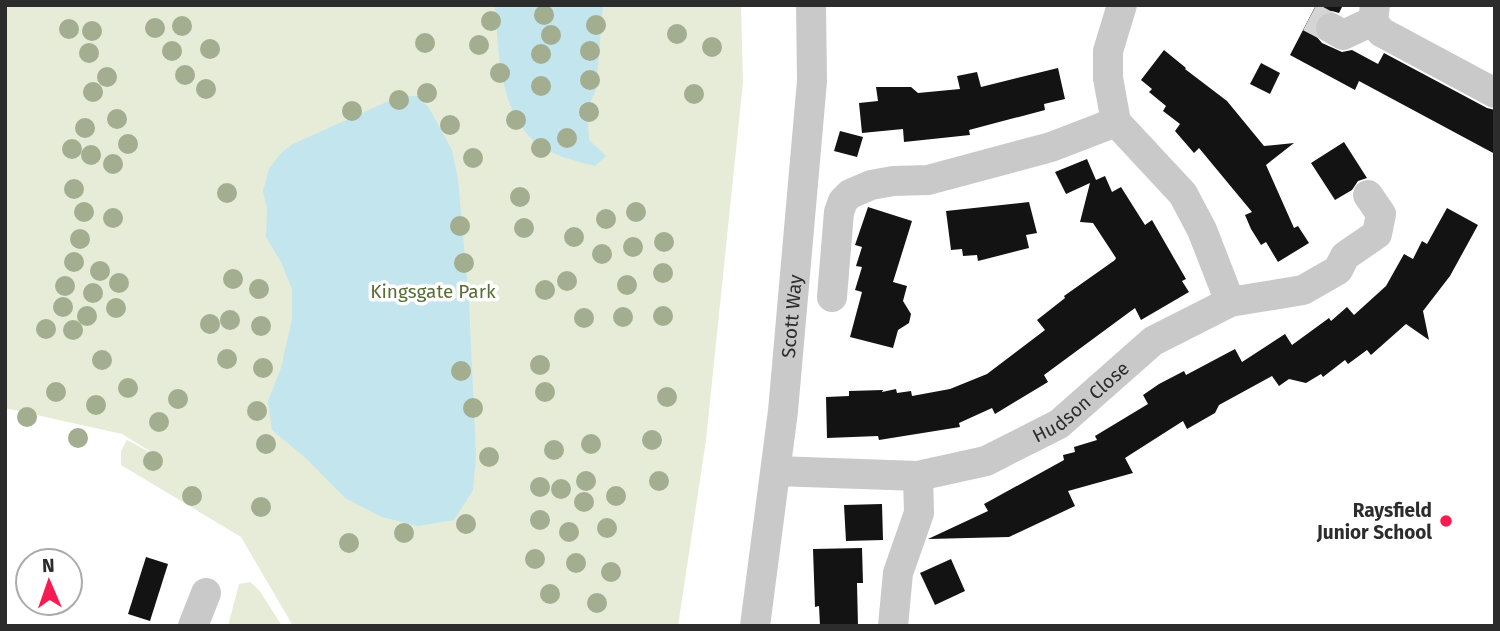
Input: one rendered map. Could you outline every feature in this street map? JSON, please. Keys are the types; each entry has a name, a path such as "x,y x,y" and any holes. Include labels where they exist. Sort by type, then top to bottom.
{"street":[{"name":"Scott Way","path":"755,626 776,471 812,81 811,5"},
{"path":"1122,5 1108,51 1108,78 1116,122 1183,194 1202,230 1230,302"},
{"path":"1331,28 1343,35 1374,13 1381,32 1495,93"},
{"path":"832,297 839,212 843,201 850,194 871,185 928,180 1027,154 1116,122"},
{"name":"Hudson Close","path":"776,471 918,476 986,461 1059,424 1153,341 1230,302 1303,290 1338,270 1345,256 1377,234 1381,214 1368,195"},
{"path":"893,626 898,573 919,513 918,476"},
{"path":"193,626 206,593"}],"green space":[{"name":"Kingsgate Park","path":"5,5 741,5 743,82 706,440 678,626 293,626 241,537 121,465 121,451 127,440 161,458 122,434 5,408"},
{"path":"250,582 259,590 282,626 228,626 239,584"}],"water":[{"path":"495,5 603,5 596,90 587,110 589,140 606,156 595,166 553,153 535,142 522,127 505,89"},
{"path":"400,96 418,96 429,108 452,150 458,179 469,303 476,455 473,490 454,520 418,526 382,517 345,498 308,460 272,430 268,401 281,368 292,319 292,289 281,262 266,237 267,209 263,191 269,169 280,154 293,144"}],"building":[{"path":"1316,5 1343,5 1339,13 1323,13 1316,20 1316,36 1322,43 1342,52 1352,50 1378,64 1384,53 1495,110 1495,154 1359,81 1355,90 1290,55"},
{"path":"1164,50 1227,101 1264,146 1294,143 1266,165 1294,228 1298,226 1309,243 1278,262 1266,242 1261,245 1251,229 1245,215 1252,212 1199,148 1194,153 1175,131 1180,124 1163,111 1166,106 1149,92 1152,89 1141,80"},
{"path":"1261,63 1280,73 1270,94 1250,84"},
{"path":"1058,68 1065,99 1044,104 1045,110 969,130 970,135 904,142 903,129 862,133 859,103 878,101 876,87 911,87 918,93 960,89 957,76 977,72 981,87"},
{"path":"840,131 863,137 857,157 834,151"},
{"path":"1344,142 1367,178 1358,181 1352,190 1335,200 1311,163"},
{"path":"1087,159 1096,180 1105,176 1112,192 1121,187 1145,225 1152,220 1186,279 1182,281 1189,292 1141,320 1135,308 1044,375 1048,382 995,414 992,408 959,423 960,427 879,440 878,436 827,438 826,397 849,396 849,391 883,390 882,392 896,389 897,393 911,391 912,396 950,389 987,374 1045,330 1037,320 1065,298 1064,296 1115,260 1093,223 1080,222 1090,183 1066,194 1055,172"},
{"path":"1029,202 1037,233 1026,235 1029,248 978,261 977,255 963,256 962,249 951,250 946,211"},
{"path":"868,207 912,221 893,282 907,286 903,301 911,314 909,323 898,330 893,348 850,337 862,292 855,290 862,267 856,266 862,247 855,245"},
{"path":"1447,208 1478,225 1450,276 1423,311 1429,340 1406,324 1371,355 1367,350 1348,364 1345,360 1323,377 1321,374 1306,383 1289,379 1279,386 1272,376 1219,405 1215,413 1187,429 1183,421 1125,458 1133,473 1068,491 1075,506 1009,537 928,539 988,511 984,504 1064,460 1063,455 1075,452 1074,447 1097,440 1095,436 1148,404 1143,395 1159,384 1184,371 1186,375 1235,349 1242,362 1285,334 1292,345 1329,318 1331,321 1347,307 1354,315 1386,286 1404,254 1413,259 1422,241 1427,244"},
{"path":"882,504 883,540 846,541 844,505"},
{"path":"862,548 863,583 857,583 858,626 820,626 819,606 815,607 813,549"},
{"path":"146,557 168,564 150,621 128,614"},
{"path":"951,559 965,591 935,605 920,573"}],"tunnel":[{"path":"1310,17 1331,28"}],"place":[{"name":"Raysfield Junior School","path":"1446,521"}]}
